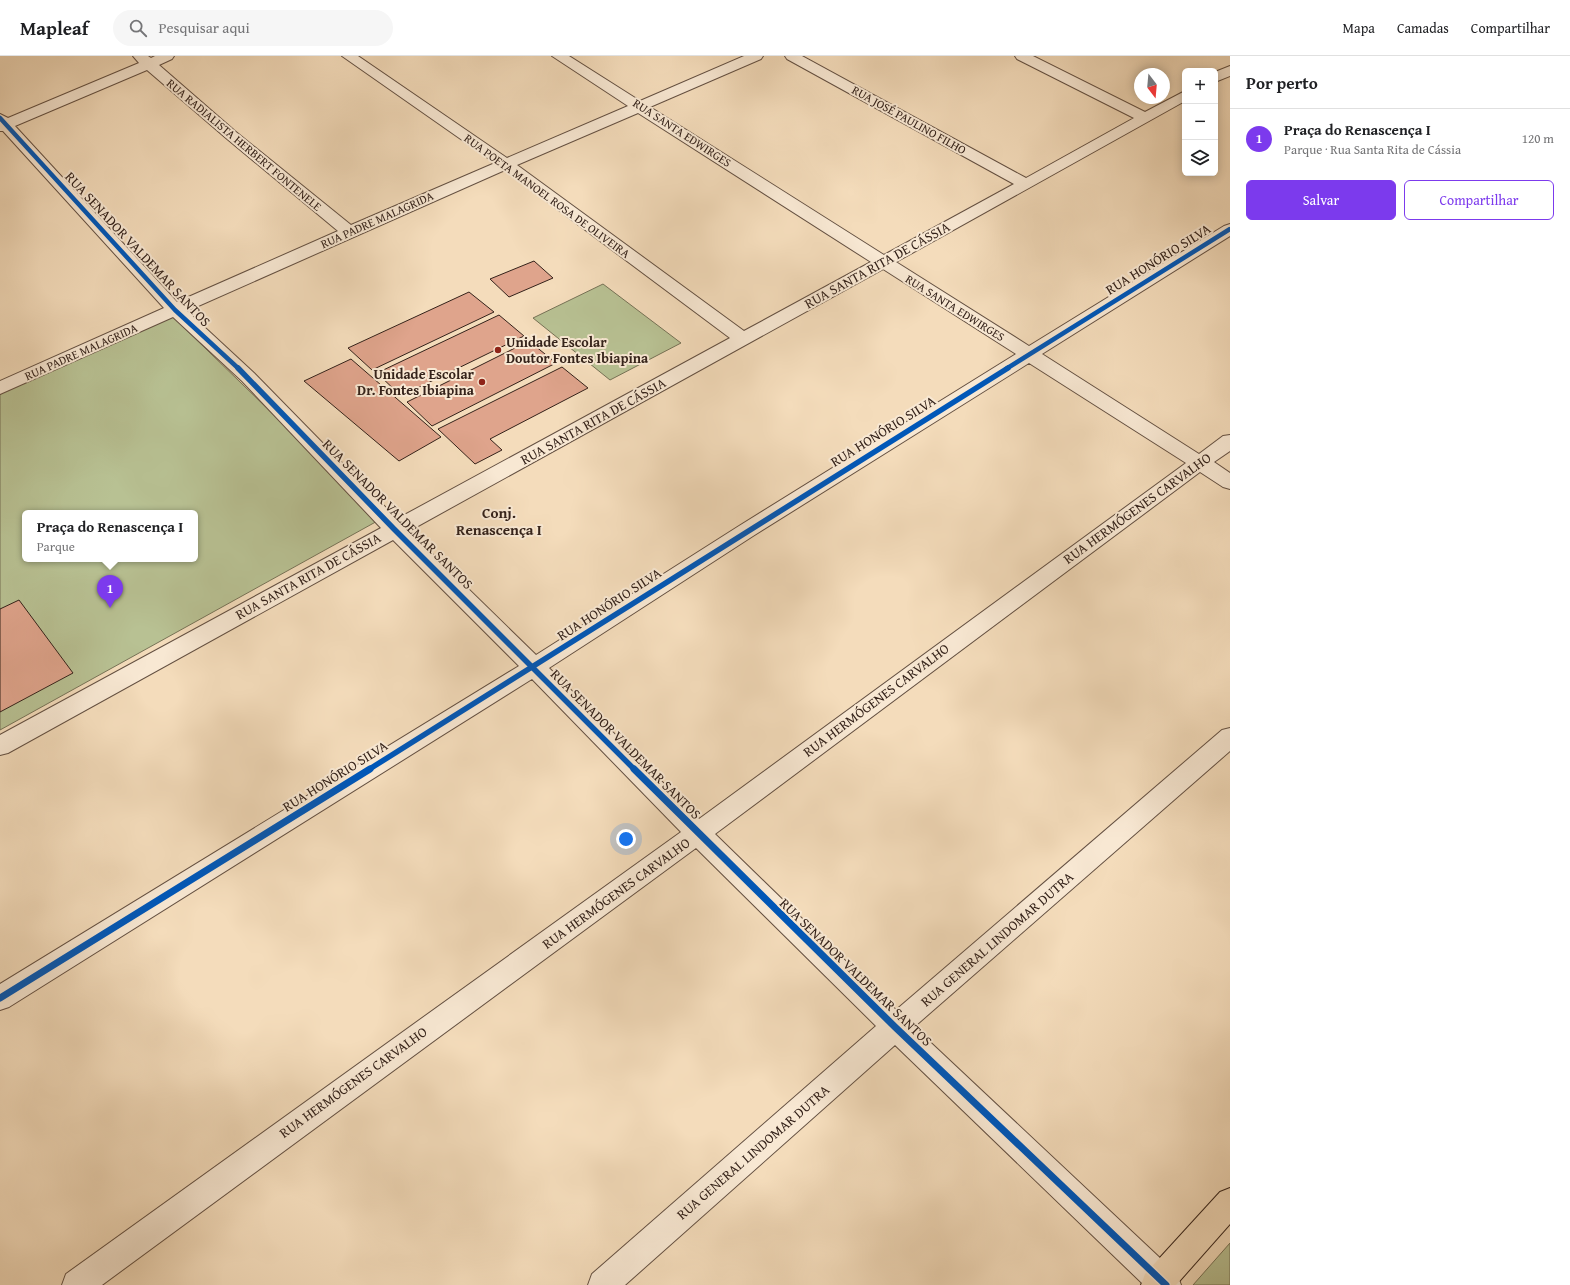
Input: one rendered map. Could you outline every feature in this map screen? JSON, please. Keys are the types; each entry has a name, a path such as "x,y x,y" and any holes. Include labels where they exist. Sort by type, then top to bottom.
{"main road":[{"path":"1160,1283 1230,1202"}],"street":[{"path":"2,124 144,60 167,56"},
{"name":"RUA POETA MANOEL ROSA DE OLIVEIRA","path":"349,56 506,164 743,339"},
{"name":"RUA SANTA EDWIRGES","path":"559,56 1230,482"},
{"name":"RUA PADRE MALAGRIDA","path":"0,388 349,232 756,56"},
{"name":"RUA JOSÉ PAULINO FILHO","path":"792,56 1026,184"},
{"path":"1022,56 1144,117"},
{"name":"RUA RADIALISTA HERBERT FONTENELE","path":"144,60 349,232"},
{"path":"1218,76 1230,70"},
{"name":"RUA SANTA RITA DE CÁSSIA","path":"0,746 1026,184 1182,97"},
{"name":"RUA SENADOR VALDEMAR SANTOS","path":"2,124 175,310 248,377 394,529 534,667 698,833 895,1027 1160,1283"},
{"name":"RUA HONÓRIO SILVA","path":"0,998 534,667 1029,354 1230,229"},
{"name":"RUA HERMÓGENES CARVALHO","path":"77,1285 256,1152 698,833 1017,596 1230,441"},
{"name":"RUA GENERAL LINDOMAR DUTRA","path":"603,1285 895,1027 1230,737"}],"green space":[{"path":"603,284 681,343 610,380 533,318"},
{"path":"171,315 381,519 0,730 0,391"},
{"path":"1230,1243 1230,1285 1193,1285"}],"building":[{"path":"534,261 553,278 509,297 490,279"},
{"path":"469,292 494,312 372,370 348,348"},
{"path":"499,315 524,336 401,396 377,373"},
{"name":"Unidade Escolar Dr. Fontes Ibiapina","path":"529,341 556,363 432,426 407,402"},
{"path":"351,359 441,437 399,461 304,381"},
{"path":"562,367 588,388 490,439 502,450 475,464 438,429"},
{"path":"19,600 73,673 0,712 0,609"}],"cycle path":[{"path":"0,118 175,310 248,377 394,529 534,667 697,833 895,1027 1166,1285"},
{"path":"0,998 534,667 746,531 1230,229"}],"place":[{"name":"Unidade Escolar Doutor Fontes Ibiapina","path":"498,350"},
{"name":"Unidade Escolar Dr. Fontes Ibiapina","path":"482,382"},
{"name":"Praça do Renascença I","path":"110,608"}],"district":[{"name":"Conj. Renascença I","path":"499,522"}]}
